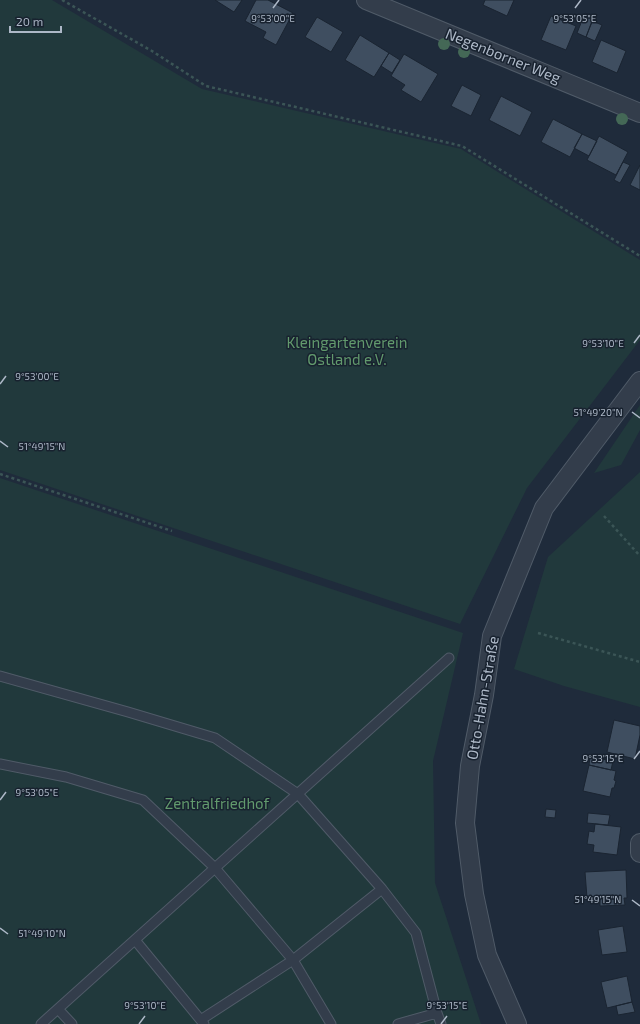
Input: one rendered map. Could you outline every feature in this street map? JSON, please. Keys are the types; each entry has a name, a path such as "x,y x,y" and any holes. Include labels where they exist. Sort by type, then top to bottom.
{"street":[{"name":"Negenborner Weg","path":"366,0 640,113"},
{"name":"Otto-Hahn-Straße","path":"517,1024 487,955 474,894 465,823 470,766 484,695 492,636 544,508 640,381"},
{"path":"640,843 640,854"}],"lane":[{"path":"41,1024 449,658"},
{"path":"0,676 215,738 298,794 382,889 416,933 436,1013 441,1024"},
{"path":"0,764 66,777 143,800 215,868 293,960 331,1024"},
{"path":"135,940 203,1022 293,960 382,889"},
{"path":"58,1008 72,1024"},
{"path":"398,1024 436,1013"}],"path":[{"path":"62,0 152,51 206,86 462,146 640,256"},
{"path":"0,474 172,531"},
{"path":"604,516 640,556"},
{"path":"538,633 640,662"}],"green space":[{"name":"Kleingartenverein Ostland e.V.","path":"0,0 52,0 202,89 461,149 640,260 640,340 527,488 460,624 0,470"},
{"path":"640,405 640,430 621,465 594,473"},
{"path":"640,472 640,707 564,686 514,669 548,557"},
{"name":"Zentralfriedhof","path":"0,478 463,633 433,761 435,883 481,1024 0,1024"}],"building":[{"path":"215,0 242,0 234,12"},
{"path":"256,0 268,0 293,13 276,45 263,38 266,32 245,21"},
{"path":"485,0 514,0 507,16 483,5"},
{"path":"585,13 594,17 586,37 577,33"},
{"path":"551,16 576,26 566,50 541,40"},
{"path":"317,17 343,32 331,52 305,37"},
{"path":"592,21 602,25 595,41 586,37"},
{"path":"360,35 389,53 374,77 345,60"},
{"path":"601,40 626,51 617,73 592,62"},
{"path":"389,53 400,60 392,73 381,66"},
{"path":"404,54 438,74 421,102 401,90 405,85 391,76"},
{"path":"462,85 481,95 471,116 451,106"},
{"path":"501,96 532,112 520,136 489,120"},
{"path":"553,119 582,134 570,157 541,142"},
{"path":"582,134 597,141 589,156 574,148"},
{"path":"599,136 628,152 616,175 587,160"},
{"path":"623,162 630,165 620,183 614,180"},
{"path":"640,165 640,190 630,185"},
{"path":"614,720 640,726 640,735 635,759 607,752"},
{"path":"590,757 613,761 611,770 589,765"},
{"path":"589,765 616,771 614,780 616,781 614,788 612,788 610,797 583,791"},
{"path":"546,809 556,810 555,818 545,817"},
{"path":"588,813 610,815 608,825 587,823"},
{"path":"595,824 621,827 617,855 593,852 594,845 587,844 589,831 594,832"},
{"path":"626,870 627,898 624,898 625,905 600,906 600,898 587,898 585,872"},
{"path":"623,926 627,952 602,955 598,930"},
{"path":"627,976 632,1002 607,1008 601,982"},
{"path":"632,1002 635,1012 618,1015 616,1006"}]}
